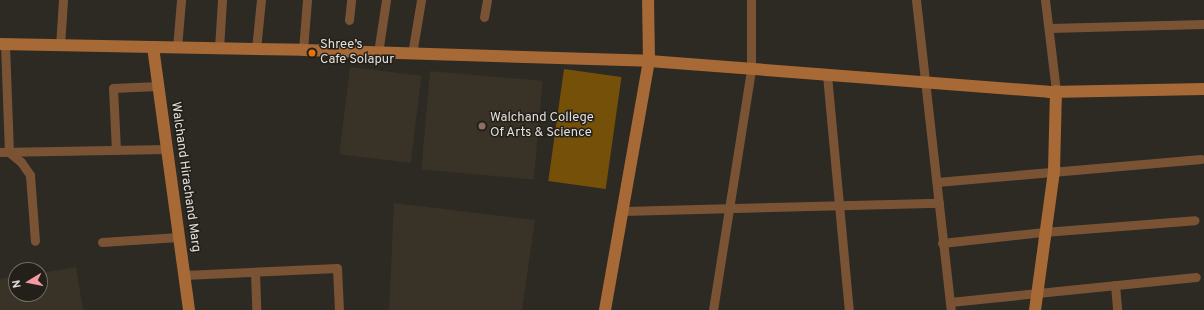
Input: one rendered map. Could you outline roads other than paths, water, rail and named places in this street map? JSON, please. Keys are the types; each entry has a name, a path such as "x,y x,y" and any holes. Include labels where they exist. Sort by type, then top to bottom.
{"street":[{"path":"60,46 63,0"},
{"path":"177,48 181,0"},
{"path":"219,48 222,0"},
{"path":"256,49 261,0"},
{"path":"302,50 307,0"},
{"path":"349,20 352,0"},
{"path":"378,53 386,0"},
{"path":"412,54 421,0"},
{"path":"484,18 487,0"},
{"path":"605,310 649,61 648,0"},
{"path":"713,310 751,69 751,0"},
{"path":"916,0 950,306 1037,293 1196,277"},
{"path":"1035,310 1044,232 1054,171 1056,91 1045,0"},
{"path":"1048,28 1204,24"},
{"path":"4,152 2,44 302,50 649,61 1056,91 1204,90"},
{"name":"Walchand Hirachand Marg","path":"153,48 189,310"},
{"path":"827,74 849,310"},
{"path":"116,150 113,88 158,86"},
{"path":"4,152 167,149"},
{"path":"4,152 21,162 30,175 34,241"},
{"path":"937,182 1054,171 1201,160"},
{"path":"623,210 728,209 939,203"},
{"path":"942,243 1044,232 1195,220"},
{"path":"102,242 179,237"},
{"path":"184,275 337,268 339,310"},
{"path":"255,272 256,310"},
{"path":"1115,285 1117,310"}],"place":[{"name":"Shree’s Cafe Solapur","path":"312,53"},
{"name":"Walchand College Of Arts & Science","path":"482,126"}]}
